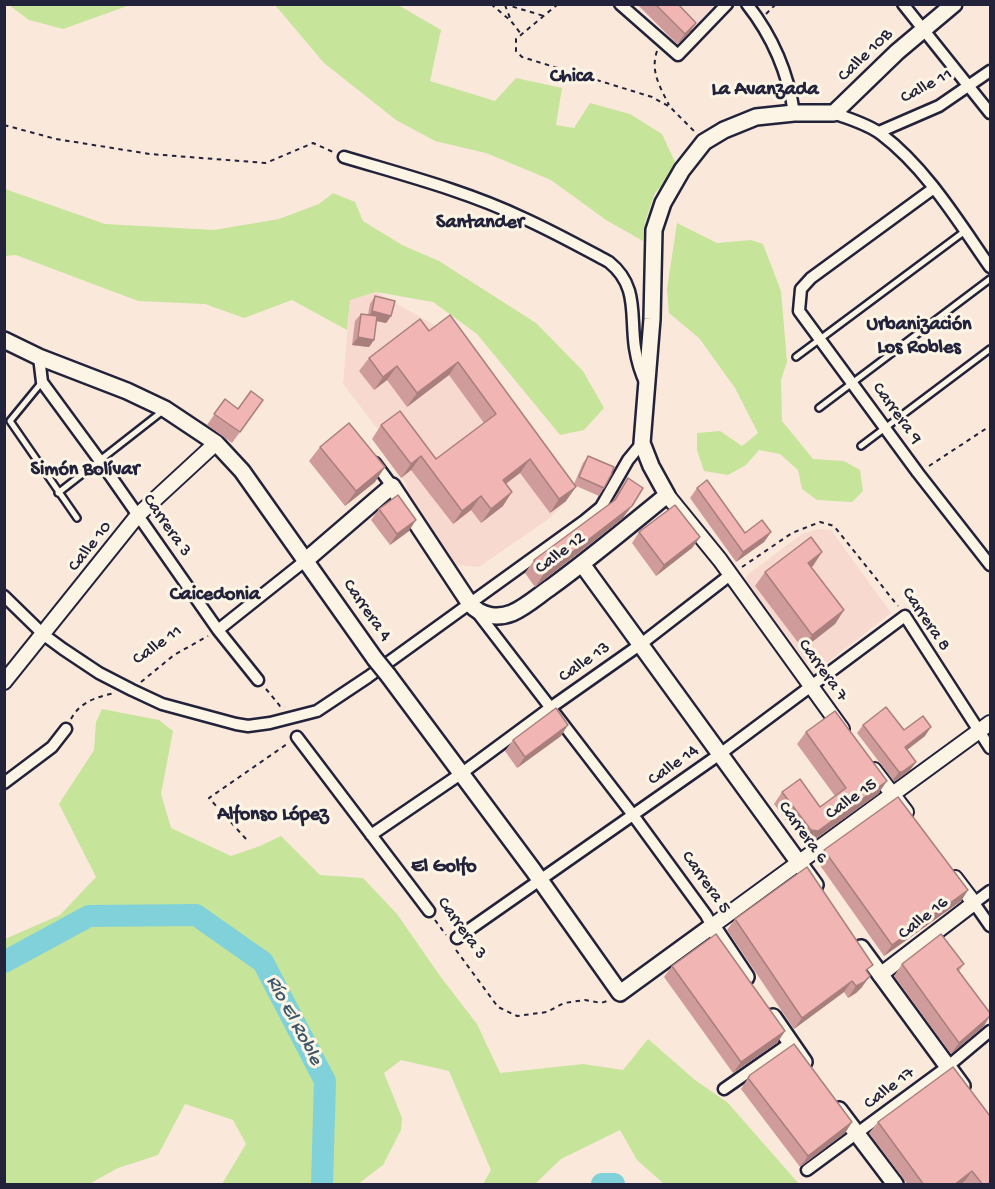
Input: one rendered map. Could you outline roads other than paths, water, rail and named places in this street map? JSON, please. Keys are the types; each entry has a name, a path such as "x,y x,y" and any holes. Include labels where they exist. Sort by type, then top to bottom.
{"main road":[{"name":"Calle 10B","path":"834,113 922,30 954,4"},
{"path":"667,495 651,466 642,443 652,319 654,230 663,202 682,170 704,142 740,122 756,117 794,113 834,113"},
{"name":"Carrera 4","path":"5,340 39,357 127,391 165,410 216,443 242,471 375,659 541,880 620,993"},
{"path":"306,560 392,486"},
{"name":"Carrera 5","path":"392,486 473,607"},
{"name":"Calle 12","path":"473,607 483,614 496,616 513,612 582,564 667,495"},
{"name":"Carrera 6","path":"582,564 826,900"},
{"name":"Carrera 5","path":"712,926 810,1070"},
{"name":"Calle 15","path":"620,993 712,926"},
{"path":"853,938 972,1100"},
{"path":"830,1098 895,1185"}],"street":[{"path":"620,4 678,55 727,4"},
{"path":"747,4 778,52 794,113"},
{"path":"903,4 990,112"},
{"name":"Calle 11","path":"879,132 939,106 970,87 990,71"},
{"path":"834,113 879,132 906,158 934,188 990,267"},
{"path":"344,157 423,180 480,200 522,217 609,262 620,271 627,284 634,312 639,369 647,387"},
{"name":"Carrera 9","path":"934,188 811,278 801,289 799,310 918,473 990,565"},
{"name":"Carrera 3","path":"39,357 42,382 100,460 218,630 258,680"},
{"name":"Calle 10","path":"4,682 138,515 216,443"},
{"path":"4,596 44,635 99,673 172,707 242,725 270,723 306,715 317,711 473,607 601,507 628,460 642,443"},
{"name":"Carrera 5","path":"371,458 392,486"},
{"name":"Carrera 7","path":"667,495 730,575 852,741"},
{"path":"218,630 306,560"},
{"name":"Calle 13","path":"371,835 462,773 641,644 730,575"},
{"name":"Carrera 5","path":"473,607 633,815 712,926"},
{"name":"Calle 14","path":"454,942 720,754 905,616"},
{"name":"Carrera 8","path":"905,616 990,748"},
{"name":"Calle 15","path":"712,926 990,723"},
{"path":"4,783 52,747 66,729"},
{"name":"Carrera 3","path":"297,737 429,912"},
{"path":"865,759 913,822"},
{"path":"947,867 990,926"},
{"name":"Calle 16","path":"880,975 990,891"},
{"name":"Calle 17","path":"807,1170 947,1067 990,1031"},
{"path":"724,1089 790,1043"}],"lane":[{"path":"796,357 965,231"},
{"path":"819,408 990,279"},
{"path":"861,446 990,349"},
{"path":"42,382 10,422 77,518"},
{"path":"58,493 165,410"}],"waterway":[{"name":"Río El Roble","path":"4,962 89,916 196,915 263,962 325,1081 322,1184"},
{"name":"Río El Roble","path":"602,1184 614,1184"}],"district":[{"name":"Chica","path":"572,78"},
{"name":"La Avanzada","path":"765,91"},
{"name":"Santander","path":"480,224"},
{"name":"Urbanización Los Robles","path":"919,338"},
{"name":"Simón Bolívar","path":"85,471"},
{"name":"Caicedonia","path":"215,596"},
{"name":"Alfonso López","path":"273,816"},
{"name":"El Golfo","path":"444,868"}]}
